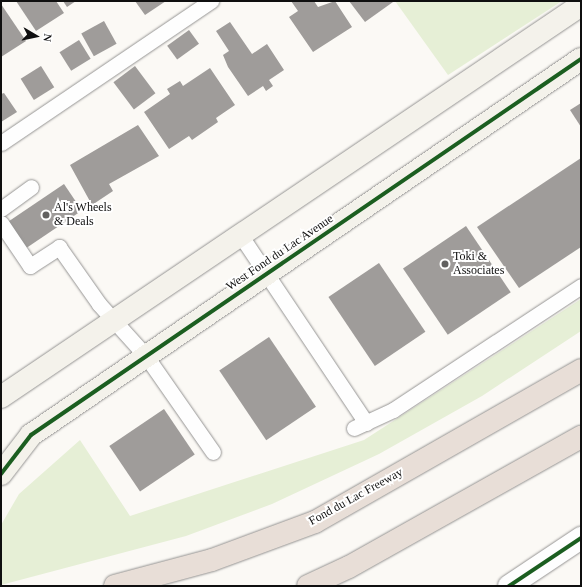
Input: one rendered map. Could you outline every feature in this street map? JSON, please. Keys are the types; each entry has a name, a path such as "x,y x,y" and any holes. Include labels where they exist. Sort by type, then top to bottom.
{"highway":[{"name":"Fond du Lac Freeway","path":"115,586 212,560 315,522 581,370"},
{"path":"308,586 349,567 581,437"}],"street":[{"path":"1,397 581,5"},
{"name":"West Fond du Lac Avenue","path":"1,474 30,435 581,59"},
{"path":"509,586 581,538"}],"lane":[{"path":"1,143 211,1"},
{"path":"1,209 31,187"},
{"path":"1,223 30,266 59,247 114,322 146,356 213,452"},
{"path":"241,236 360,426 393,410 581,286"}],"green space":[{"path":"395,1 562,1 448,75"},
{"path":"581,299 581,331 482,396 379,454 272,504 186,536 1,585 1,525 19,494 80,440 130,516 364,440"}],"building":[{"path":"16,1 56,1 64,13 36,31"},
{"path":"63,1 76,1 67,7"},
{"path":"135,1 166,1 145,15"},
{"path":"291,1 314,1 318,7 335,1 352,27 313,52 289,17 298,11"},
{"path":"349,1 392,1 393,2 365,22"},
{"path":"1,4 26,41 1,57"},
{"path":"104,21 117,44 94,56 81,34"},
{"path":"230,22 252,54 267,44 284,70 269,80 273,86 266,91 263,86 248,96 228,67 223,55 229,51 216,31"},
{"path":"189,30 199,44 177,60 167,46"},
{"path":"79,40 91,59 71,71 59,52"},
{"path":"41,66 54,87 34,100 21,79"},
{"path":"135,66 155,93 134,109 113,82"},
{"path":"210,68 235,105 216,118 218,122 192,140 189,136 169,149 144,112 170,94 167,89 180,81 183,86"},
{"path":"4,93 17,112 1,122 1,94"},
{"path":"581,103 581,127 570,110"},
{"path":"138,125 159,156 109,184 113,191 92,205 70,165"},
{"path":"581,158 581,247 519,288 477,227"},
{"path":"64,184 82,211 26,248 8,221"},
{"path":"466,226 511,292 448,335 403,268"},
{"path":"379,263 425,332 375,366 328,297"},
{"path":"269,337 316,407 266,440 219,371"},
{"path":"164,409 195,455 140,492 109,446"}],"cycle path":[{"path":"1,474 31,435 581,59"},
{"path":"509,586 581,538"}],"place":[{"name":"Al's Wheels & Deals","path":"46,215"},
{"name":"Toki & Associates","path":"445,264"}]}
